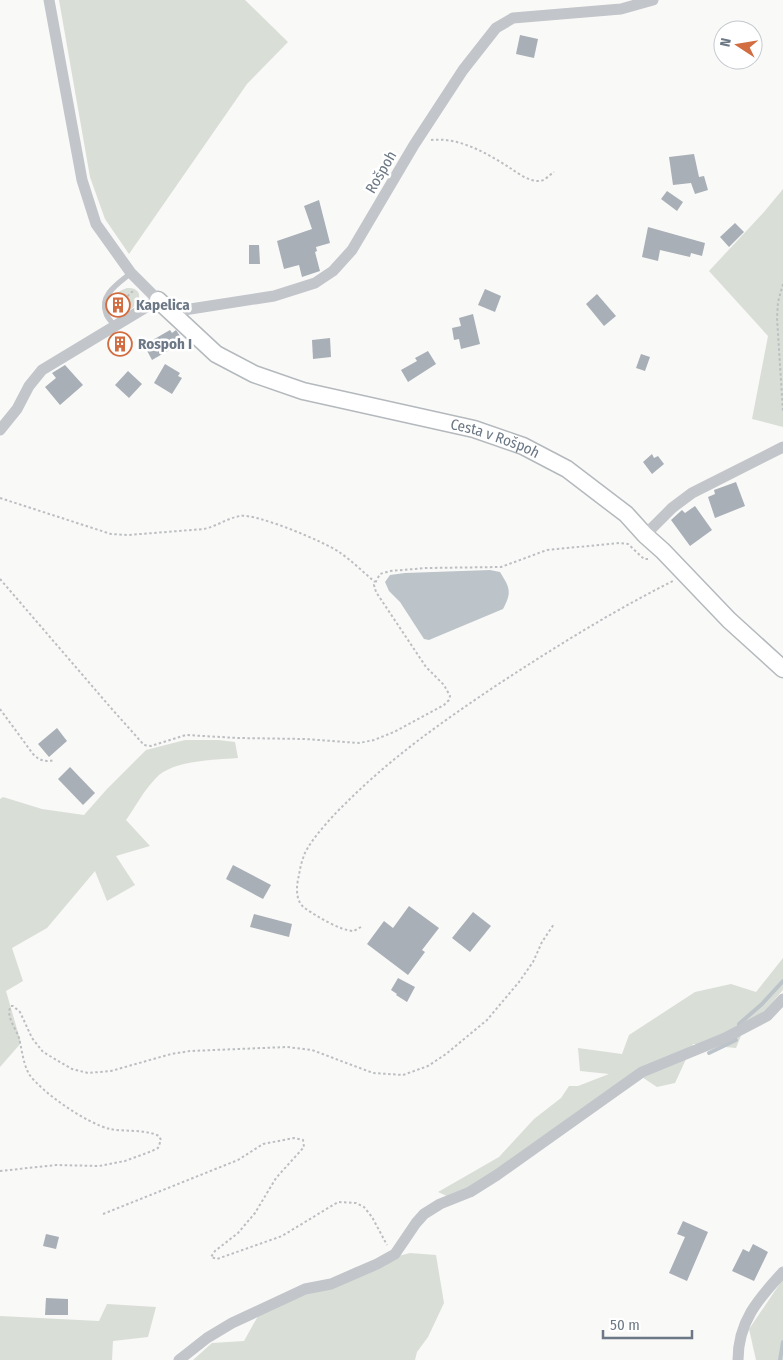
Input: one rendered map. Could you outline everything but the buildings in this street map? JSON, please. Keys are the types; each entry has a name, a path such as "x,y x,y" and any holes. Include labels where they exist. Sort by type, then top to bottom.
{"street":[{"path":"0,430 17,409 29,386 42,370 158,300 130,273 96,224 82,180 49,0"},
{"name":"Rošpoh","path":"158,300 184,310 274,296 315,283 333,271 352,250 414,145 463,70 496,28 513,18 621,9 653,0"},
{"name":"Cesta v Rošpoh","path":"158,300 216,354 254,374 304,390 474,429 523,446 567,469 626,514 644,535 663,551 729,620 783,669"},
{"path":"644,535 672,508 692,493 783,447"},
{"path":"178,1360 207,1338 232,1323 305,1289 331,1284 378,1264 395,1254 424,1214 440,1204 470,1192 498,1176 642,1072 725,1038 767,1016 783,998"},
{"path":"738,1360 740,1335 746,1319 783,1272"}],"lane":[{"path":"115,326 106,314 105,299 112,288 130,273"}],"path":[{"path":"414,145 437,139 457,141 478,150 536,182 542,181 554,172"},
{"path":"120,303 141,284"},
{"path":"783,284 778,302 777,318 783,412"},
{"path":"0,498 116,534 204,529 241,516 247,516 269,522 331,547 375,582"},
{"path":"0,579 144,745 151,746 186,734 359,743 374,740 394,732 444,705 450,696 444,685 426,667 374,588 380,574 390,571 426,568 501,566 546,550 619,543 628,544 644,559 649,559 663,551"},
{"path":"361,927 354,931 340,928 308,910 298,900 298,880 305,852 331,818 372,777 460,710 535,660 614,613 686,575"},
{"path":"0,709 39,760 46,762 55,760"},
{"path":"0,1171 56,1165 99,1166 110,1164 152,1151 158,1148 161,1140 159,1136 153,1134 116,1130 94,1123 82,1117 35,1082 26,1068 17,1031 9,1015 9,1008 11,1006 14,1006 20,1012 32,1038 43,1052 66,1066 88,1073 111,1071 171,1054 190,1051 287,1047 312,1050 373,1073 402,1075 428,1066 487,1020 533,962 542,942 554,924"},
{"path":"104,1214 238,1160 263,1144 294,1138 303,1140 304,1147 276,1178 255,1213 238,1233 215,1250 211,1257 217,1259 282,1236 338,1202 347,1201 364,1207 372,1217 386,1244 395,1254"}],"shaded area":[{"path":"59,0 245,0 288,42 247,84 129,254 105,219 90,177"},
{"path":"783,189 783,427 752,419 768,336 709,271"},
{"path":"127,288 138,292 137,302 128,311 121,314 113,313 109,306 111,299 118,292"},
{"path":"490,570 500,572 508,586 509,594 503,609 429,640 424,639 400,602 389,591 385,582 390,575 405,573"},
{"path":"185,740 235,742 238,758 183,764 163,772 144,793 126,820 150,846 116,856 135,885 107,901 95,871 47,928 12,948 23,981 6,991 21,1043 0,1067 0,799 3,797 42,809 84,815 146,750"},
{"path":"783,958 783,990 760,1016 747,1021 736,1048 693,1044 675,1083 657,1087 636,1073 474,1186 449,1197 438,1192 499,1157 534,1119 561,1098 569,1086 578,1086 609,1074 580,1071 578,1048 622,1054 629,1035 695,992 731,984 756,992"},
{"path":"410,1253 436,1255 444,1303 428,1337 417,1352 415,1360 193,1360 212,1343 244,1341 258,1316 356,1267"},
{"path":"783,1279 783,1360 756,1360 749,1329"},
{"path":"107,1304 156,1307 148,1337 113,1341 112,1360 0,1360 0,1316 99,1321"}],"waterway":[{"path":"739,1024 762,1004 783,981"},
{"path":"709,1053 736,1040"},
{"path":"780,1360 783,1342"}],"place":[{"name":"Kapelica","path":"118,305"},
{"name":"Rospoh I","path":"120,344"}]}
